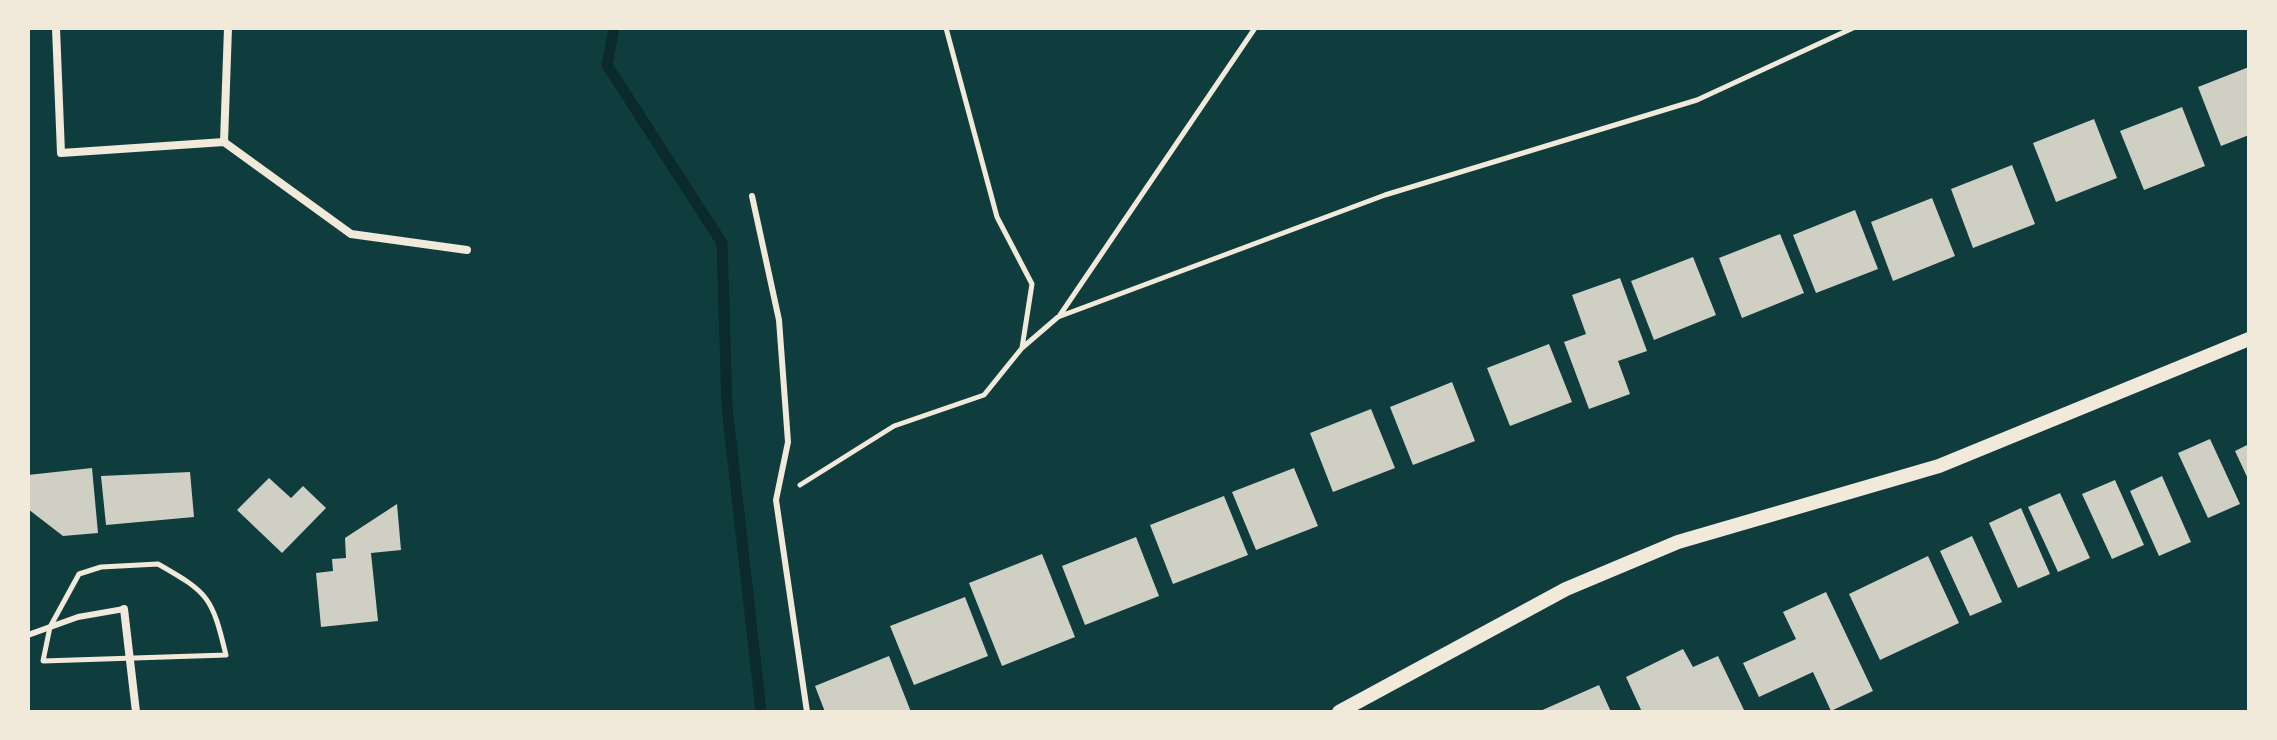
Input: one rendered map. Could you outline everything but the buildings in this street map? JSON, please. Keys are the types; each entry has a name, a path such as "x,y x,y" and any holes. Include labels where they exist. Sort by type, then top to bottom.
{"street":[{"path":"56,28 61,153 224,142 351,234 467,250"},
{"path":"224,142 228,28"},
{"path":"1339,712 1566,589 1664,548 1939,466 2249,339"},
{"path":"124,609 136,712"}],"lane":[{"path":"752,196 779,320 788,442 776,500 807,712"},
{"path":"28,635 78,617 124,609"}],"path":[{"path":"946,28 997,217 1032,284 1022,348"},
{"path":"776,500 894,426 984,395 1022,348 1058,317 1255,28"},
{"path":"1058,317 1385,195 1697,100 1853,28"}],"waterway":[{"path":"614,28 607,65 722,243 727,407 761,712"}]}
